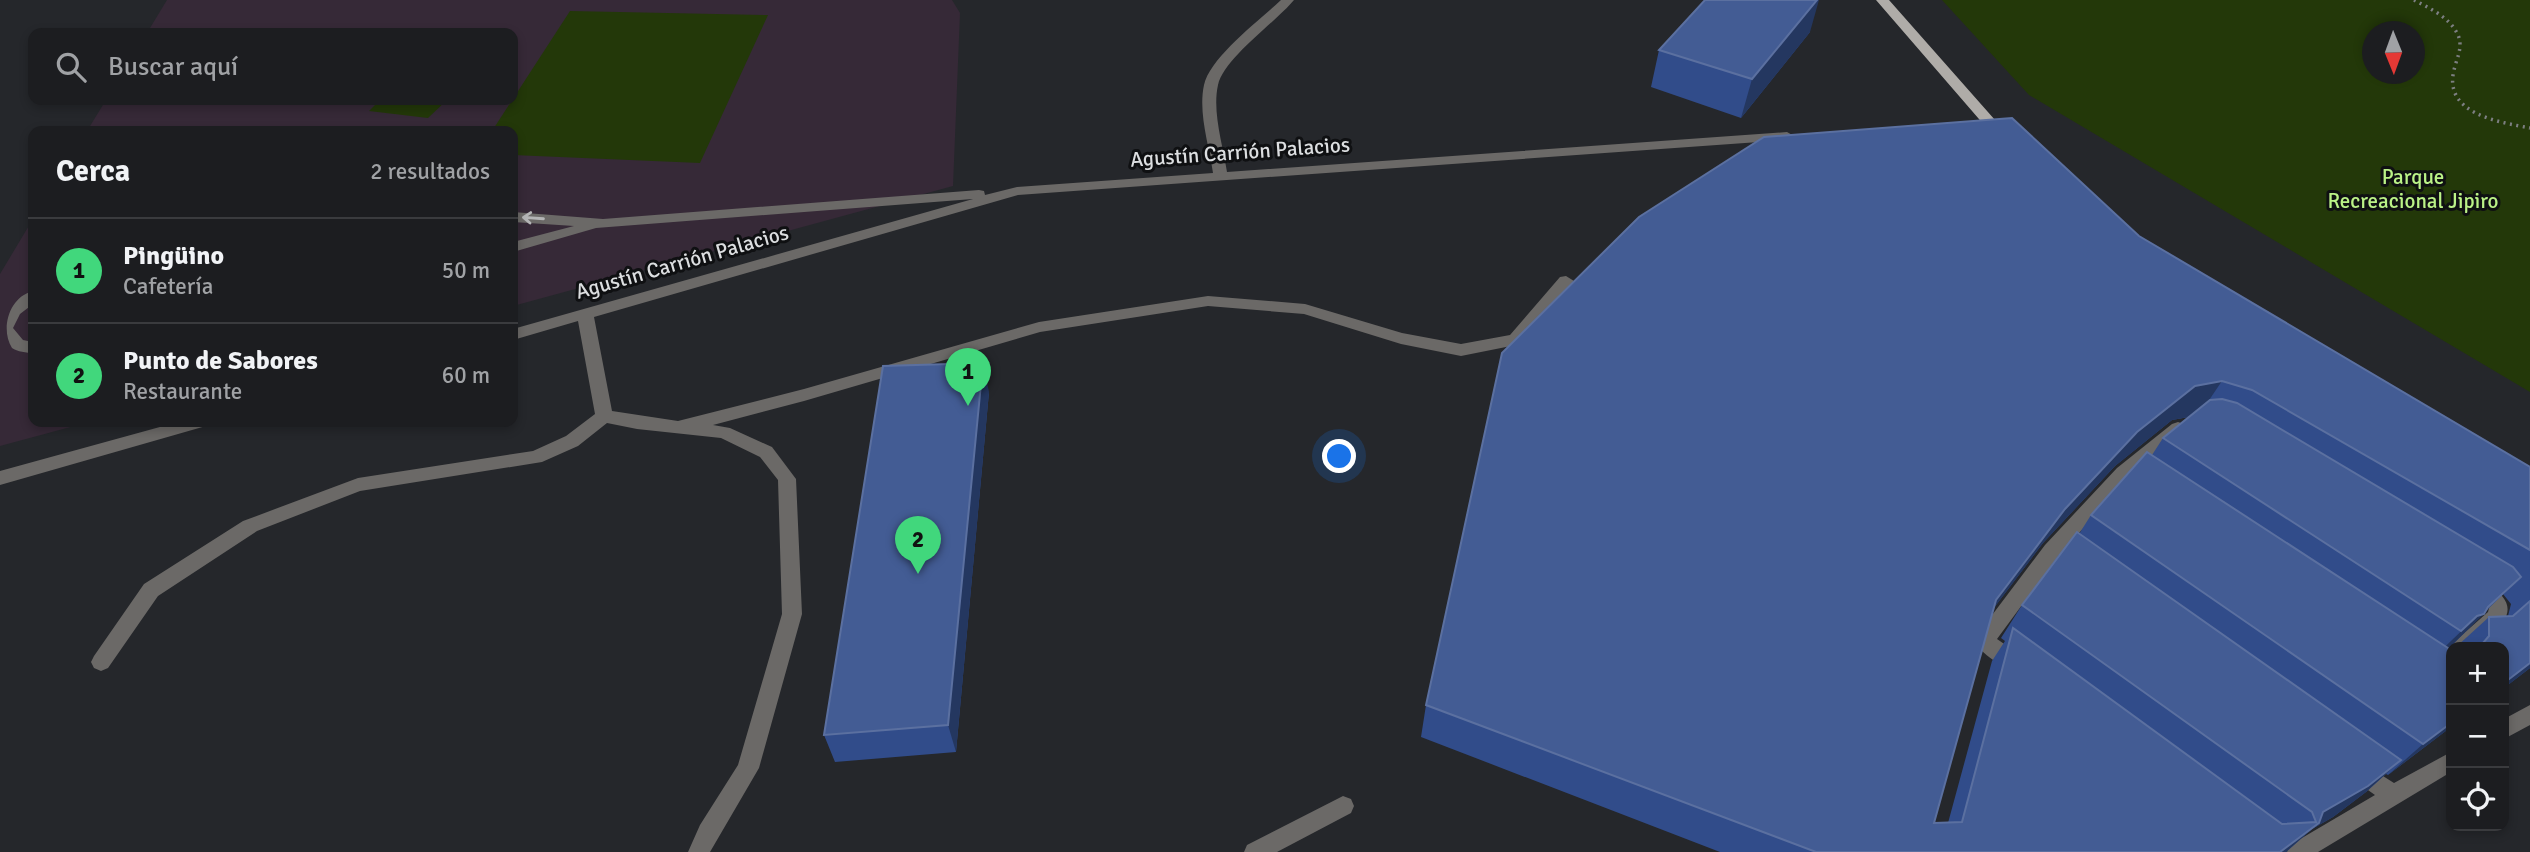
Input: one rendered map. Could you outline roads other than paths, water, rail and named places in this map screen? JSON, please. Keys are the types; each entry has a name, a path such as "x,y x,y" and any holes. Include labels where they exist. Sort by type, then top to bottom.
{"main road":[{"path":"1882,0 1983,124 2020,149"}],"street":[{"path":"1221,177 1212,113 1211,82 1224,63 1288,0"},
{"name":"Agustín Carrión Palacios","path":"518,333 1017,191 1805,134"},
{"path":"518,217 603,224 1017,191"},
{"path":"518,246 603,224"},
{"path":"675,428 804,395 1039,327 1208,300 1305,309 1401,338 1461,349 1515,340 1566,281"},
{"path":"28,300 13,311 5,329 18,345 28,347"},
{"path":"585,314 604,416"},
{"path":"100,662 151,590 250,526 358,485 536,457 572,441 604,416 675,428 724,432 766,452 788,479 792,614 748,768 708,832 699,852"},
{"path":"1977,667 1984,641 2052,550 2180,426 2198,424"},
{"path":"0,478 182,427"},
{"path":"2052,550 2074,566"},
{"path":"2464,578 2487,592 2499,606 2497,616 2468,642"},
{"path":"1984,641 2028,672"},
{"path":"2509,727 2530,714"},
{"path":"2338,756 2393,795"},
{"path":"2298,852 2446,764"},
{"path":"1255,852 1343,806"}],"place":[{"name":"Pingüino","path":"968,406"},
{"name":"Punto de Sabores","path":"918,574"}],"park label":[{"name":"Parque Recreacional Jipiro","path":"2413,189"}]}
